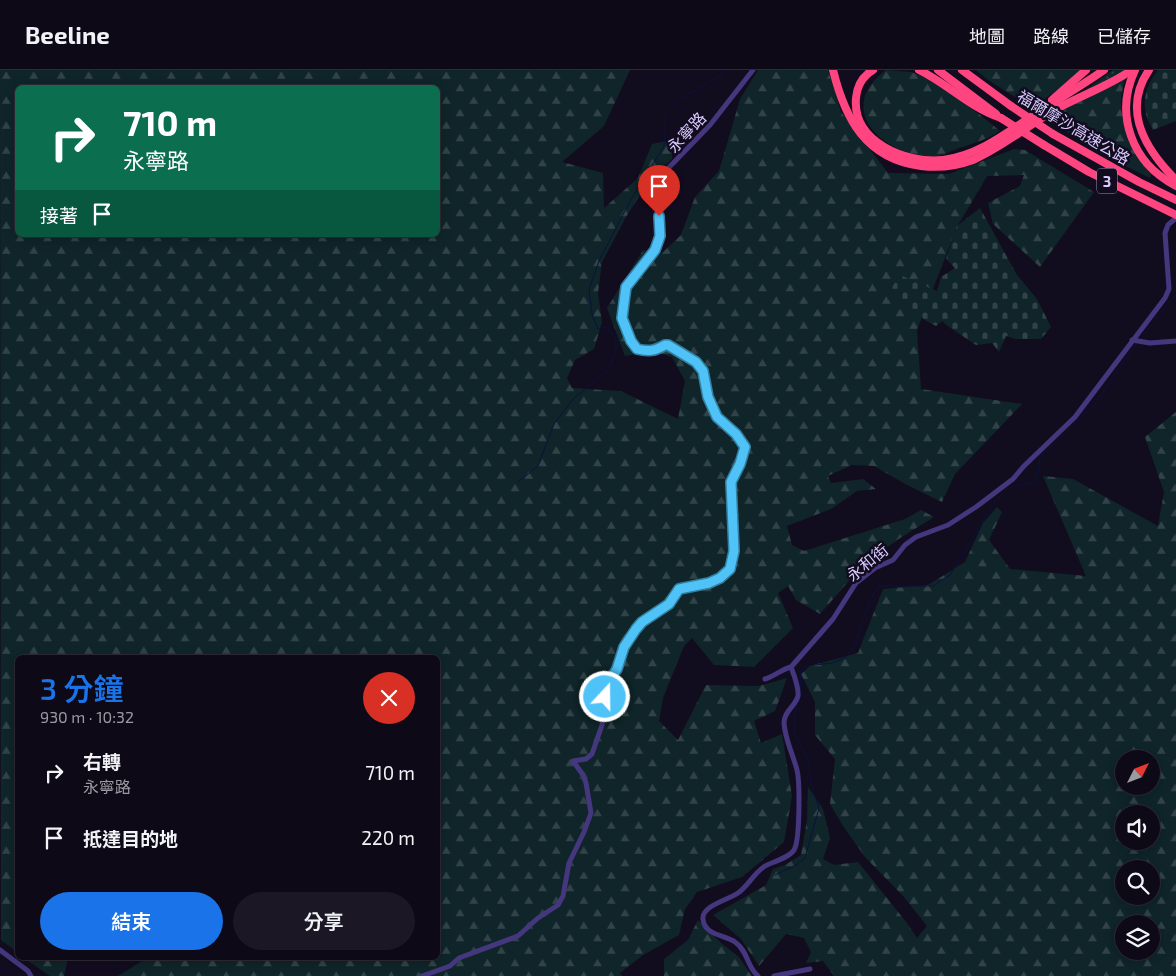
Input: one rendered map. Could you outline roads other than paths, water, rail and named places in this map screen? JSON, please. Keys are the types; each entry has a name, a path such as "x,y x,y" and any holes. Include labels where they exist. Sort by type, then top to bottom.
{"highway":[{"path":"833,70 840,95 851,122 865,140 889,157 910,164 930,167 947,166 973,160 1012,139 1053,112 1109,70"},
{"path":"873,70 860,83 856,93 855,105 864,128 882,146 893,153 924,161 959,157 984,147 1076,90 1104,70"},
{"path":"919,70 930,75 968,103 986,113 1001,118"},
{"name":"福爾摩沙高速公路","path":"938,70 1001,118 1044,145 1089,172 1174,215"},
{"name":"福爾摩沙高速公路","path":"962,70 1053,134 1139,182 1176,200"},
{"path":"1044,109 1086,70"},
{"path":"1053,112 1134,70"},
{"path":"1134,70 1127,100 1128,130 1144,160 1156,173 1176,186"},
{"path":"1149,70 1143,78 1139,92 1138,123 1144,140 1152,154 1176,180"}],"street":[{"name":"永寧路","path":"422,976 450,966 459,958 518,936 538,918 558,905 563,896 569,863 591,813 586,783 573,761 586,759 592,754 602,725 606,686 617,669 624,647 642,622 669,604 679,589 709,583 720,578 730,569 734,551 731,482 740,464 745,447 736,434 717,417 708,397 703,371 696,362 668,345 647,352 637,349 631,341 622,318 626,287 655,250 660,236 654,183 710,125 753,70"},
{"name":"永和街","path":"792,666 833,619 856,583 875,568 893,560 905,545 916,536 948,525 1013,479 1075,417 1134,340 1170,288 1165,233 1174,215"},
{"path":"1134,340 1150,343 1176,341"},
{"path":"758,976 753,972 742,947 734,941 715,934 702,920 703,915 712,906 738,893 763,868 789,855 796,847 798,813 797,771 787,741 784,722 786,714 798,696 797,686 792,666 765,679"},
{"path":"0,950 28,971 31,976"},
{"path":"774,976 810,969"}],"waterway":[{"path":"518,482 538,466 554,424 574,398 607,372 616,353 616,340 606,327 598,329 592,314 589,290 599,261 630,201 664,146 666,115 679,99 722,75 724,70"},
{"path":"1140,340 1176,294"},
{"path":"775,875 796,865 805,858 819,808 812,788 808,759 794,733 794,716 801,695 800,671 806,666 832,663 845,658 856,644 860,627 872,597 879,586 933,586 950,575 996,500 1008,488 1033,482 1038,475 1040,457 1095,404 1137,343"},
{"path":"0,968 7,976"}]}
